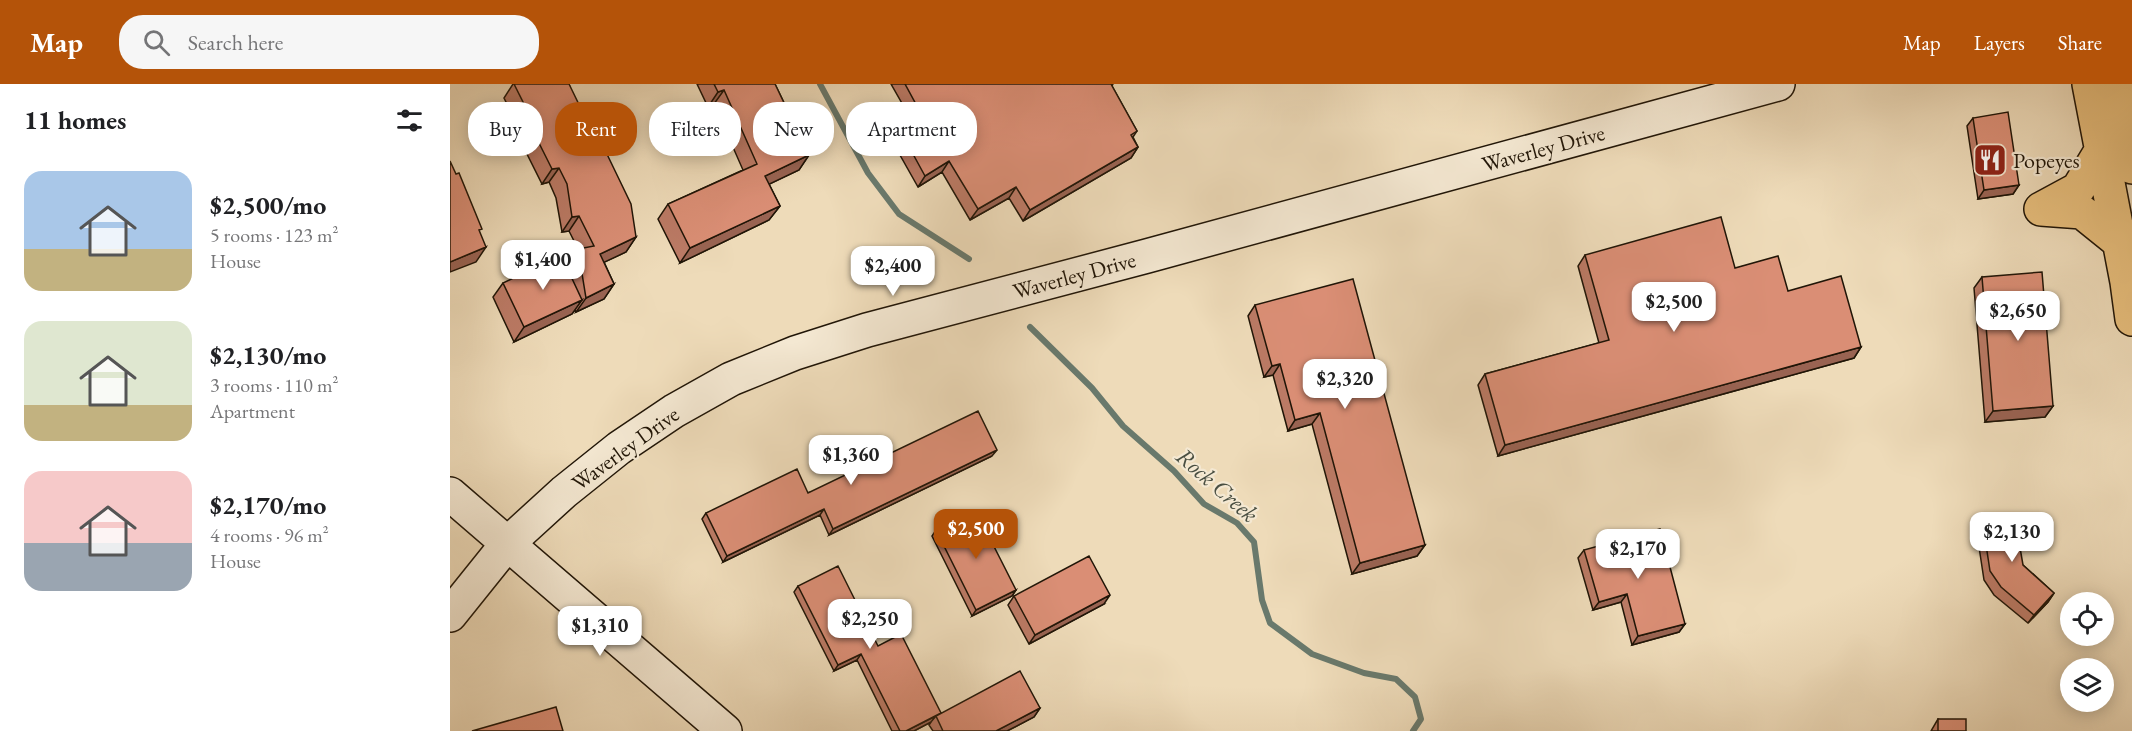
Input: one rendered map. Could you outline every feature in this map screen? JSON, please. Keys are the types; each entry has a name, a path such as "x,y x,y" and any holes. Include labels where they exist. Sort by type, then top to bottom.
{"main road":[{"path":"2089,84 2132,311"},
{"path":"2117,84 2132,166"},
{"path":"2101,151 2078,189 2041,209 2082,213 2118,242"}],"street":[{"name":"Waverley Drive","path":"450,615 507,544 564,492 618,448 674,411 731,379 795,352 867,330 1778,84"},
{"path":"450,494 725,731"}],"building":[{"path":"514,84 569,84 578,102 555,102 555,156 608,156 631,204 636,237 600,254 614,284 586,298 578,249 594,246 579,216 572,217 567,184 559,168 552,169 543,151 543,102 523,102"},
{"path":"714,84 775,84 784,102 753,102 753,155 741,128 741,102 729,102 724,90 718,92"},
{"path":"905,84 1111,84 1137,131 1131,135 1138,147 1030,210 1016,187 978,209 949,161 925,176 914,156 977,156 977,102 915,102"},
{"name":"Popeyes","path":"2008,112 2019,185 1984,190 1973,118"},
{"path":"753,156 807,156 765,176 780,206 690,248 668,204 757,164"},
{"path":"450,161 456,174 459,173 482,229 479,230 486,247 450,262"},
{"path":"1721,217 1735,268 1778,256 1788,291 1841,276 1861,347 1505,445 1485,374 1609,340 1585,255"},
{"path":"561,255 582,300 524,327 503,283"},
{"path":"2042,272 2053,406 1993,411 1982,277"},
{"path":"1353,279 1425,545 1360,563 1320,413 1295,420 1280,364 1272,366 1255,305"},
{"path":"978,411 997,450 833,529 824,509 727,556 706,513 797,469 808,493"},
{"path":"976,511 1016,590 976,610 936,530"},
{"path":"2014,513 2023,565 2054,593 2034,615 2001,587 1990,571 1982,518"},
{"path":"1660,529 1685,624 1638,636 1627,594 1599,602 1584,550"},
{"path":"1089,556 1110,595 1035,635 1014,596"},
{"path":"838,566 878,646 901,634 941,713 906,731 900,731 861,654 838,665 798,586"},
{"path":"1020,671 1040,708 996,731 943,731 936,716"},
{"path":"556,707 563,731 472,731"},
{"path":"1938,719 1966,719 1966,731 1938,731"}],"waterway":[{"name":"Rock Creek","path":"820,84 868,173 899,214 969,259"},
{"name":"Rock Creek","path":"1030,327 1092,388 1123,426 1174,471 1204,504 1237,523 1254,542 1262,600 1270,623 1312,654 1364,673 1396,679 1415,697 1421,719 1413,731"}],"place":[{"name":"Popeyes","path":"1990,160"}]}
